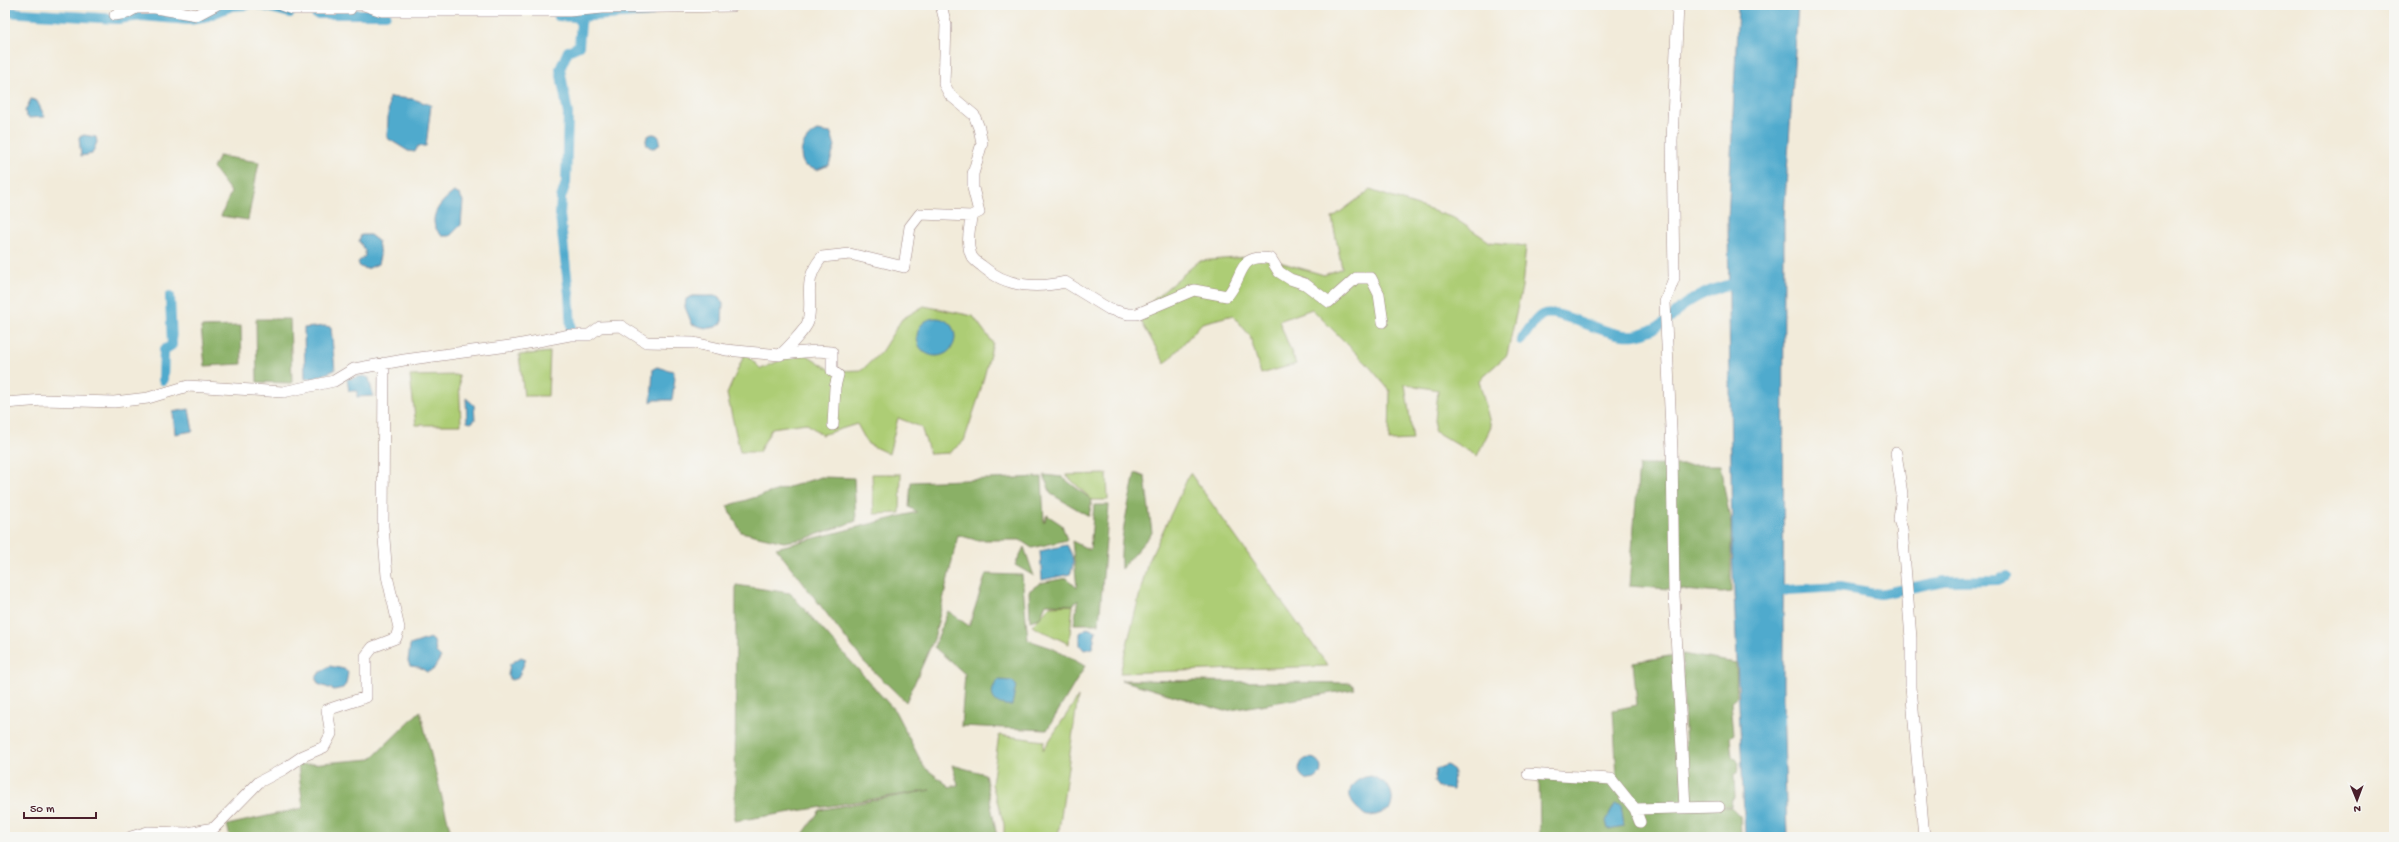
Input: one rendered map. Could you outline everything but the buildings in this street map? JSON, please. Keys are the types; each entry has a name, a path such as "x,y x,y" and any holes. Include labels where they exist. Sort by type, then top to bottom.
{"street":[{"path":"115,15 127,13 136,8 155,8 197,15 216,5"},
{"path":"281,5 292,9 350,8 351,5 364,5 382,11 569,11 603,8 733,6"},
{"path":"780,355 793,344 799,333 808,324 812,270 822,257 850,254 904,267 910,227 920,214 971,216 979,212 973,188 973,174 982,143 974,115 950,94 944,84 946,25 941,5"},
{"path":"1678,5 1672,141 1674,278 1665,302 1674,594 1685,808"},
{"path":"971,216 968,243 972,257 987,271 1005,282 1022,286 1038,284 1048,286 1065,282 1117,312 1137,314 1194,290 1227,296 1234,288 1240,269 1250,260 1259,256 1272,259 1280,272 1290,279 1305,284 1329,302 1356,278 1371,278 1379,294 1383,322"},
{"path":"5,403 43,400 114,402 148,398 188,386 283,392 334,381 354,369 384,363 517,345 570,335 589,335 600,327 621,326 646,342 694,343 726,350 780,355 801,351 832,352 832,371 838,375 835,387 833,425"},
{"path":"131,837 148,832 188,833 214,828 259,782 284,769 303,756 324,747 331,734 327,710 366,697 366,656 373,647 396,638 399,628 387,576 383,526 384,363"},
{"path":"1896,453 1902,494 1899,520 1912,638 1911,687 1924,837"},
{"path":"1528,774 1611,780 1635,809 1640,822"},
{"path":"1635,809 1719,807"}],"green space":[{"path":"219,156 259,162 248,220 221,216 231,192 213,168"},
{"path":"1370,190 1454,218 1490,242 1526,246 1522,287 1507,355 1479,380 1491,427 1477,456 1434,431 1438,390 1405,384 1413,440 1389,441 1390,391 1368,365 1312,309 1279,321 1296,364 1261,374 1250,336 1233,315 1202,323 1165,364 1137,314 1199,261 1259,256 1324,275 1342,268 1332,218"},
{"path":"924,306 973,316 993,343 979,396 964,441 949,453 930,454 921,427 898,418 889,454 868,444 857,424 822,435 806,423 772,428 759,452 740,452 727,394 745,353 761,369 801,351 832,371 862,370 881,352 902,319"},
{"path":"256,319 290,319 292,383 257,382"},
{"path":"241,326 242,364 205,366 201,327"},
{"path":"550,352 548,396 524,396 519,355"},
{"path":"459,375 461,425 416,425 410,376"},
{"path":"1639,465 1720,465 1731,524 1731,592 1722,593 1629,586"},
{"path":"1135,473 1145,477 1152,533 1121,569 1123,533"},
{"path":"1190,473 1328,666 1120,673 1147,565"},
{"path":"872,474 901,474 900,513 874,514"},
{"path":"1107,474 1108,500 1092,500 1066,475"},
{"path":"1044,475 1062,477 1092,500 1089,516 1051,494"},
{"path":"821,477 854,478 856,521 804,539 784,542 741,532 727,506"},
{"path":"1042,477 1044,523 1047,515 1062,525 1067,540 1032,548 1020,540 976,540 958,535 934,639 906,702 864,662 776,548 917,512 909,507 911,482"},
{"path":"1094,505 1109,505 1099,624 1074,624 1078,600 1073,605 1046,604 1040,618 1030,621 1029,591 1040,583 1067,578 1077,588 1072,541 1090,550"},
{"path":"1024,547 1034,576 1015,565"},
{"path":"986,574 1022,575 1028,640 1052,648 1085,666 1047,730 961,726 965,674 934,647 948,611 969,626"},
{"path":"736,585 790,593 895,711 924,767 950,787 958,785 952,765 985,774 997,837 801,837 820,810 930,790 735,821"},
{"path":"1073,605 1069,644 1032,626 1050,606"},
{"path":"1682,654 1736,663 1737,697 1731,702 1734,734 1730,737 1732,756 1739,763 1737,773 1734,774 1735,798 1732,800 1731,806 1688,806"},
{"path":"1676,655 1684,806 1636,807 1615,779 1617,777 1613,710 1637,705 1633,662"},
{"path":"1121,680 1351,683 1355,689 1225,711"},
{"path":"1078,697 1058,837 1004,837 1004,824 992,784 999,735 1044,741 1043,750"},
{"path":"420,711 452,837 230,837 227,825 303,808 298,765 371,759"},
{"path":"1539,776 1610,781 1637,810 1731,807 1740,816 1741,836 1540,837"}],"water":[{"path":"1738,5 1798,5 1784,217 1783,701 1787,837 1745,837 1732,549 1728,221"},
{"path":"389,97 413,99 431,105 426,146 418,146 415,152 408,151 387,138"},
{"path":"31,99 37,101 45,117 29,118 26,116 25,111"},
{"path":"817,131 831,133 835,146 829,165 817,170 805,166 802,161 801,151 808,137"},
{"path":"650,134 656,134 660,138 660,144 656,148 650,148 646,144 646,138"},
{"path":"84,135 96,137 97,142 92,154 81,156 79,137"},
{"path":"454,192 460,195 463,201 461,225 450,236 442,236 434,224 434,218 439,206"},
{"path":"361,235 370,235 378,241 380,256 378,264 367,269 360,267 358,262 365,256 365,251 359,241"},
{"path":"693,296 719,296 723,304 722,323 719,326 704,328 692,324 685,307 686,299"},
{"path":"932,318 940,318 950,323 954,330 954,344 950,351 940,356 932,356 922,351 920,348 917,341 917,333 922,323 925,321"},
{"path":"325,326 331,327 335,370 315,378 305,379 304,328"},
{"path":"657,367 673,371 675,378 672,400 654,400 651,402 653,369"},
{"path":"364,376 369,378 373,396 357,397 357,391 349,391 347,379"},
{"path":"466,398 474,405 475,420 471,423 467,422"},
{"path":"189,409 193,431 175,434 173,412"},
{"path":"1067,545 1072,555 1073,563 1070,574 1042,580 1040,551"},
{"path":"1087,628 1096,631 1092,648 1084,650 1080,645 1080,633"},
{"path":"430,638 434,641 436,652 441,657 433,670 427,672 419,667 410,666 408,661 410,645"},
{"path":"521,657 526,659 518,678 511,680 508,675 510,664"},
{"path":"330,666 344,669 348,672 346,684 343,688 334,690 318,684 316,678 319,673"},
{"path":"998,680 1012,681 1016,685 1012,705 996,702 992,695 994,685"},
{"path":"1310,758 1318,761 1321,769 1318,777 1310,780 1302,777 1299,769 1302,761"},
{"path":"1447,765 1454,770 1453,790 1439,788 1434,782 1436,769"},
{"path":"1370,776 1381,780 1389,788 1392,803 1390,809 1377,815 1369,816 1364,814 1354,805 1350,794 1353,784"},
{"path":"1615,804 1621,805 1624,826 1608,829 1606,821"}],"waterway":[{"path":"5,12 117,19 142,16 189,20 203,18 232,6 247,5"},
{"path":"259,5 290,13"},
{"path":"576,17 650,12"},
{"path":"316,14 386,14"},
{"path":"558,16 576,17 581,23 579,46 568,51 560,69 568,114 566,183 561,198 560,215 569,294 571,329"},
{"path":"1521,340 1539,317 1549,313 1571,318 1611,332 1624,335 1640,334 1661,325 1671,318 1681,307 1698,296 1726,285 1741,282"},
{"path":"163,380 164,350 172,345 170,296"},
{"path":"1770,591 1840,587 1880,594 1944,581 1998,580 2007,576"}]}
